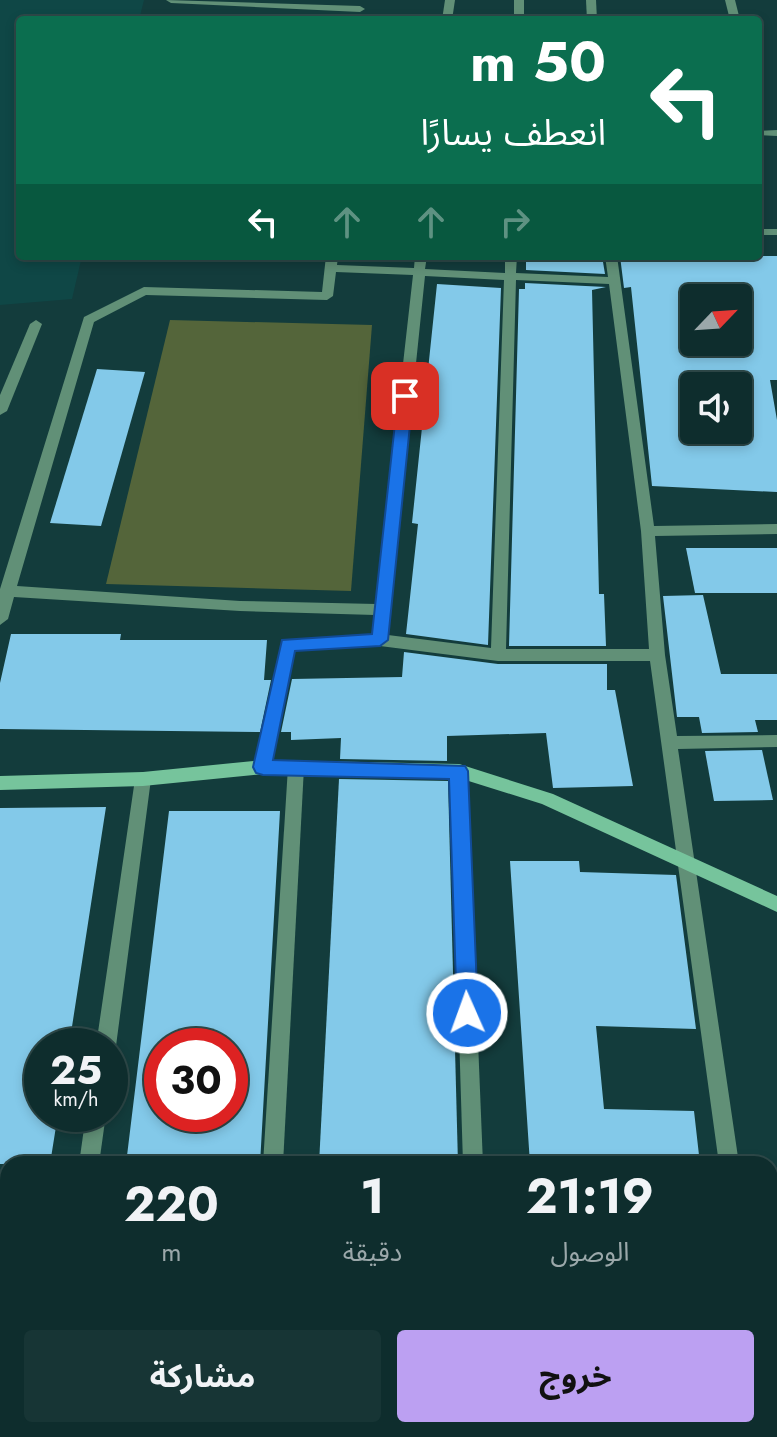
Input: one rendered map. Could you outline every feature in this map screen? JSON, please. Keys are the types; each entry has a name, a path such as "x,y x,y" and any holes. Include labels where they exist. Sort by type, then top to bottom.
{"street":[{"path":"171,0 361,4"},
{"path":"380,640 421,260"},
{"path":"498,655 511,260"},
{"path":"611,260 648,531 657,655 728,1156"},
{"path":"0,619 5,592 88,320 144,291 327,296 331,262 419,274 613,281"},
{"path":"0,411 36,324"},
{"path":"648,531 777,529"},
{"path":"5,592 240,606 381,610"},
{"path":"263,767 288,645 380,640 498,655 657,655"},
{"path":"670,743 777,741"},
{"path":"0,783 143,779 263,767 459,771 547,799 777,904"},
{"path":"273,1156 296,767"},
{"path":"459,771 473,1156"},
{"path":"108,1028 143,779"},
{"path":"90,1156 93,1132"}],"shaded area":[{"path":"0,0 144,0 140,16 16,16 16,260 81,260 72,299 0,305"},
{"path":"170,320 372,325 351,591 106,584"}],"building":[{"path":"762,256 777,256 777,380 770,380 777,420 777,492 652,486 631,287 624,288 620,260 762,260"},
{"path":"526,260 603,260 605,274 526,270"},
{"path":"525,283 606,287 592,290 599,594 604,594 606,646 509,646 519,289 525,289"},
{"path":"437,284 501,288 488,645 406,634 418,524 412,523"},
{"path":"97,369 145,372 101,526 50,523"},
{"path":"686,548 777,548 777,593 695,593"},
{"path":"703,595 721,674 777,674 777,720 755,720 758,732 702,733 699,717 677,717 663,596"},
{"path":"11,634 121,634 120,640 267,640 264,680 271,680 260,732 0,729 0,683"},
{"path":"404,652 498,664 607,664 607,690 615,690 633,786 553,788 546,733 447,736 447,761 340,759 341,738 291,740 291,732 281,732 292,679 402,677"},
{"path":"762,750 773,800 714,801 705,751"},
{"path":"339,779 448,781 458,1156 319,1156"},
{"path":"106,807 72,1028 24,1028 24,1132 55,1132 51,1156 0,1156 0,808"},
{"path":"169,811 280,811 260,1156 127,1156"},
{"path":"510,861 579,861 580,872 676,875 696,1029 596,1026 604,1109 694,1111 699,1156 529,1156"}],"route":[{"path":"405,396 380,640 288,645 263,767 459,771 467,1013"}]}
